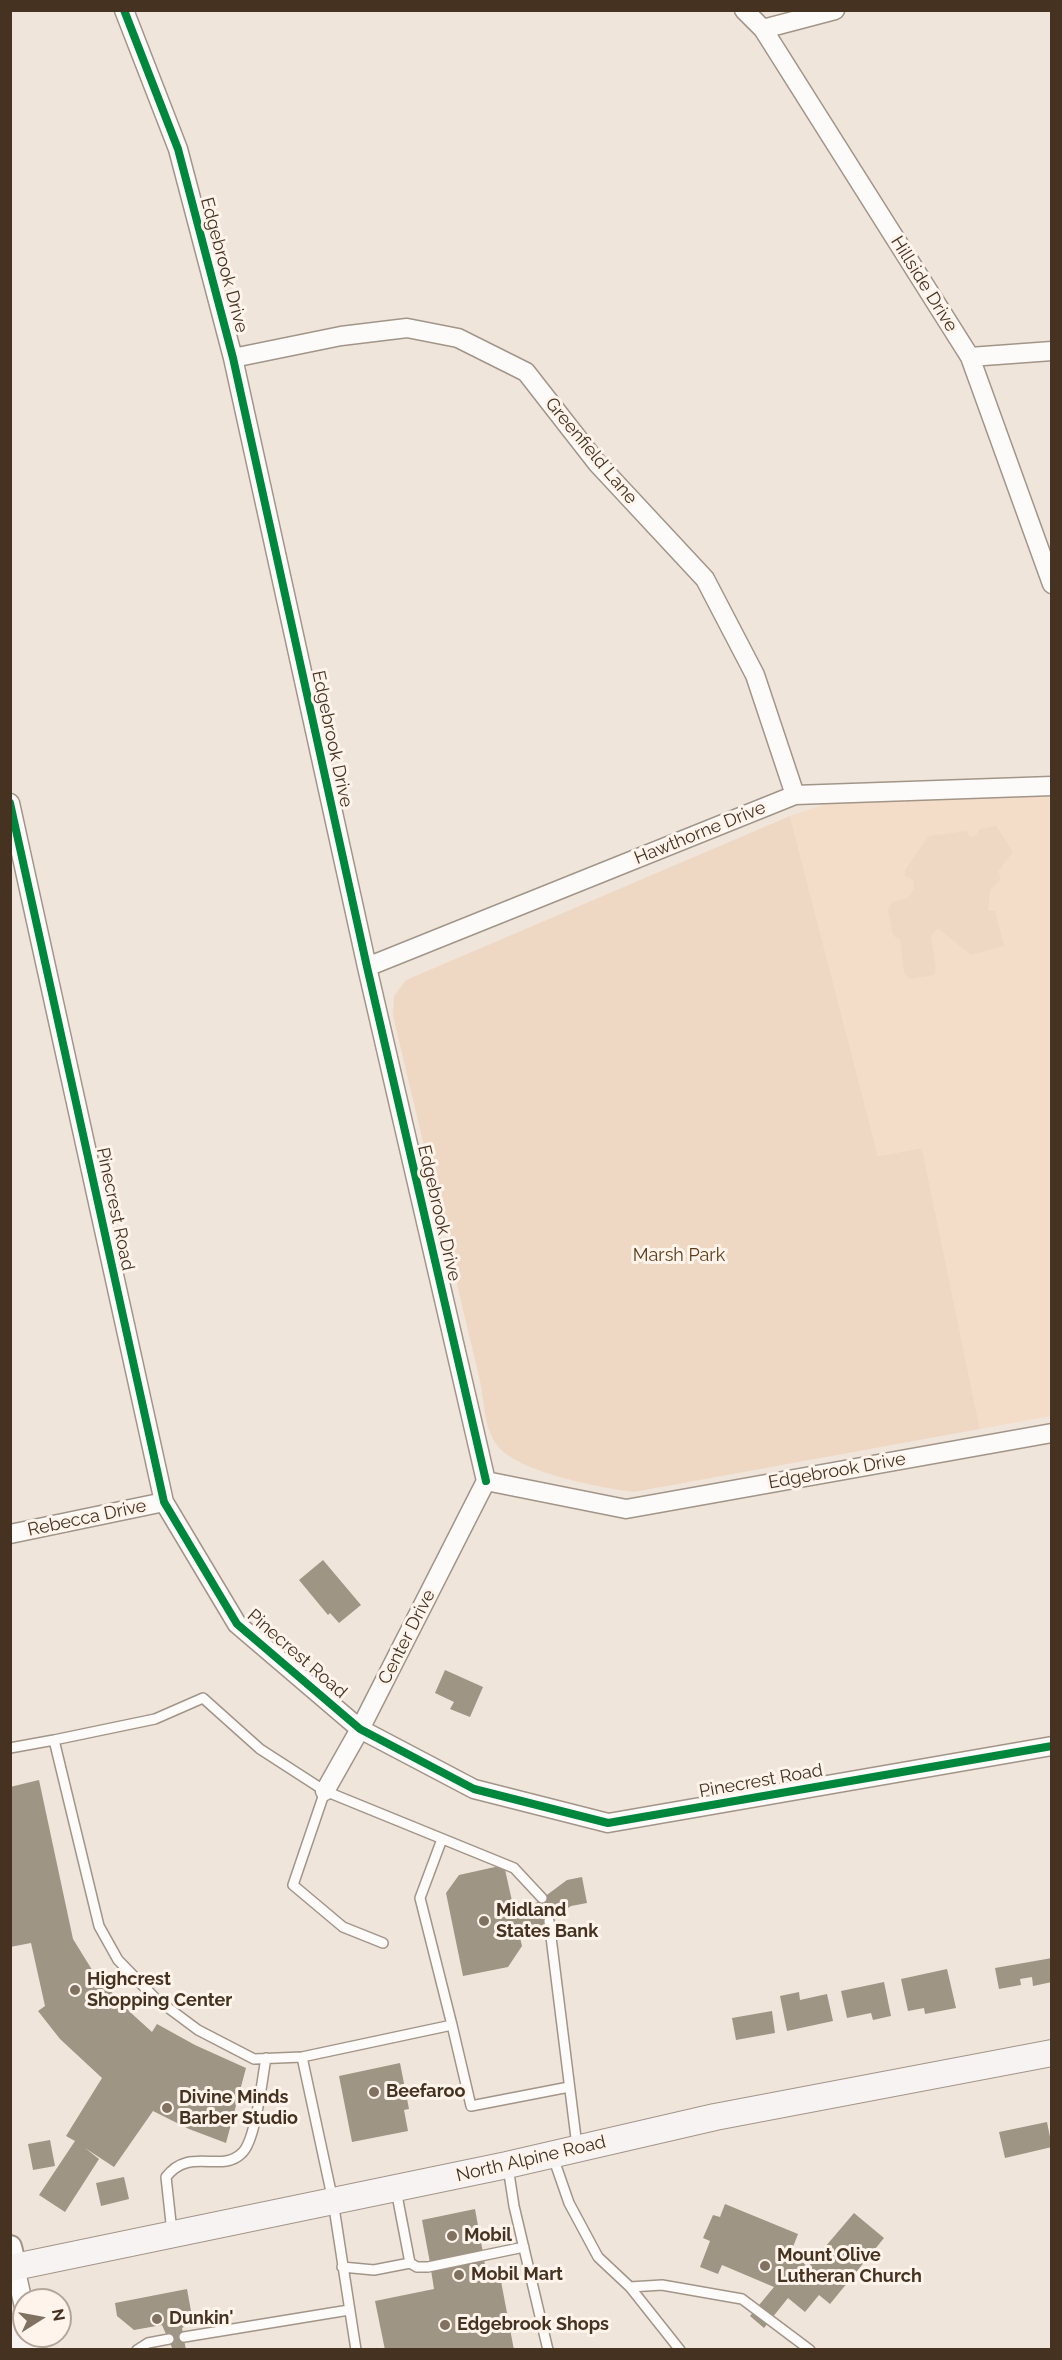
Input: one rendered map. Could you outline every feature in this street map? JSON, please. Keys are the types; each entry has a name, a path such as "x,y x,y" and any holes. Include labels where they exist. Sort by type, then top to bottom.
{"main road":[{"name":"North Alpine Road","path":"12,2261 172,2235 715,2117 1052,2053"},
{"path":"10,2327 33,2349"}],"street":[{"name":"Edgebrook Drive","path":"124,10 177,149 233,358 368,967 486,1481 626,1509 1052,1433"},
{"name":"Hillside Drive","path":"744,10 763,29 970,357 1052,584"},
{"path":"763,29 835,10"},
{"name":"Greenfield Lane","path":"233,358 342,336 407,328 458,338 526,372 597,463 705,579 755,675 795,795"},
{"path":"970,357 1052,351"},
{"name":"Hawthorne Drive","path":"368,967 795,795 1052,786"},
{"name":"Pinecrest Road","path":"10,803 164,1502 237,1624 360,1729 474,1789 608,1823 1052,1746"},
{"name":"Center Drive","path":"325,1791 360,1729 486,1481"},
{"name":"Rebecca Drive","path":"10,1534 164,1502"},
{"path":"12,2261 19,2288"}],"lane":[{"path":"10,1748 155,1719 203,1698 260,1749 325,1791 514,1868 542,1899"},
{"path":"54,1740 99,1926 118,1960 155,1998 198,2030 254,2058 266,2058 302,2057 452,2025"},
{"path":"325,1791 293,1885 343,1927 383,1943"},
{"path":"442,1839 420,1898 471,2106 569,2087"},
{"path":"549,1921 577,2148"},
{"path":"302,2057 333,2201 356,2349"},
{"path":"172,2235 166,2177 174,2166 184,2162 228,2160 243,2152 251,2139 266,2058"},
{"path":"552,2154 569,2203 598,2257 630,2288 680,2349"},
{"path":"507,2164 548,2349"},
{"path":"395,2188 410,2263"},
{"path":"342,2267 374,2270 410,2263 417,2267 428,2267 524,2247"},
{"path":"630,2288 662,2285 742,2299 810,2349"},
{"path":"184,2337 349,2310"},
{"path":"137,2349 148,2343 169,2339"}],"shaded area":[{"path":"1051,793 1051,1416 980,1429 922,1148 878,1156 790,816 823,805 852,801"}],"green space":[{"name":"Marsh Park","path":"790,816 878,1156 922,1148 980,1429 634,1492 560,1477 521,1463 506,1454 496,1444 489,1429 480,1381 393,1016 394,996 406,980"},
{"path":"996,826 1013,852 998,871 1001,878 990,890 988,911 995,911 1004,946 971,955 938,928 931,936 936,969 934,975 911,979 904,974 900,939 893,936 888,910 892,902 908,898 914,889 913,880 905,876 905,870 929,836 966,831 970,837 976,835 980,829"}],"building":[{"path":"323,1560 361,1605 339,1623 330,1613 328,1615 299,1580"},
{"path":"445,1670 483,1687 470,1717 450,1709 454,1702 435,1693"},
{"name":"Highcrest Shopping Center","path":"39,1780 73,1939 94,1973 152,2032 157,2024 195,2045 246,2068 226,2143 189,2129 153,2111 114,2167 85,2148 99,2159 65,2212 39,2195 75,2141 66,2136 102,2078 60,2039 38,2011 45,2006 31,1943 10,1947 10,1787"},
{"name":"Midland States Bank","path":"504,1865 514,1910 532,1906 567,1880 582,1877 587,1903 571,1906 537,1929 519,1933 522,1946 508,1967 463,1976 446,1893 459,1875"},
{"path":"1052,1958 1052,1982 1033,1986 1032,1977 1020,1979 1021,1985 999,1989 995,1968"},
{"path":"947,1969 956,2008 925,2014 924,2008 908,2011 901,1979"},
{"path":"884,1982 891,2016 873,2020 871,2013 847,2018 841,1991"},
{"path":"799,1992 800,2000 827,1994 833,2021 787,2031 780,1996"},
{"path":"772,2011 775,2033 736,2040 732,2018"},
{"name":"Beefaroo","path":"400,2063 409,2109 404,2110 408,2131 352,2142 339,2076"},
{"path":"1047,2122 1052,2147 1005,2158 999,2132"},
{"path":"50,2140 55,2166 33,2170 28,2144"},
{"path":"124,2177 129,2199 101,2206 96,2183"},
{"name":"Mount Olive Lutheran Church","path":"725,2204 798,2234 791,2252 808,2267 854,2213 884,2238 830,2304 819,2295 805,2312 788,2298 764,2328 750,2316 774,2287 722,2265 718,2274 700,2267 710,2241 703,2238 713,2215 720,2217"},
{"name":"Mobil","path":"475,2209 483,2253 430,2263 422,2220"},
{"name":"Edgebrook Shops","path":"484,2260 488,2279 500,2276 514,2350 385,2350 375,2301 434,2289 431,2270"},
{"name":"Dunkin'","path":"187,2289 193,2322 182,2328 186,2350 173,2350 162,2325 134,2330 117,2316 115,2303"}],"cycle path":[{"path":"124,10 178,149 233,358 367,967 486,1481"},
{"path":"10,803 164,1502 237,1624 360,1729 474,1789 608,1823 1052,1746"}],"place":[{"name":"Midland States Bank","path":"484,1921"},
{"name":"Highcrest Shopping Center","path":"75,1990"},
{"name":"Beefaroo","path":"374,2092"},
{"name":"Divine Minds Barber Studio","path":"167,2108"},
{"name":"Mobil","path":"452,2236"},
{"name":"Mount Olive Lutheran Church","path":"765,2266"},
{"name":"Mobil Mart","path":"459,2275"},
{"name":"Dunkin'","path":"157,2319"},
{"name":"Edgebrook Shops","path":"445,2325"}]}
